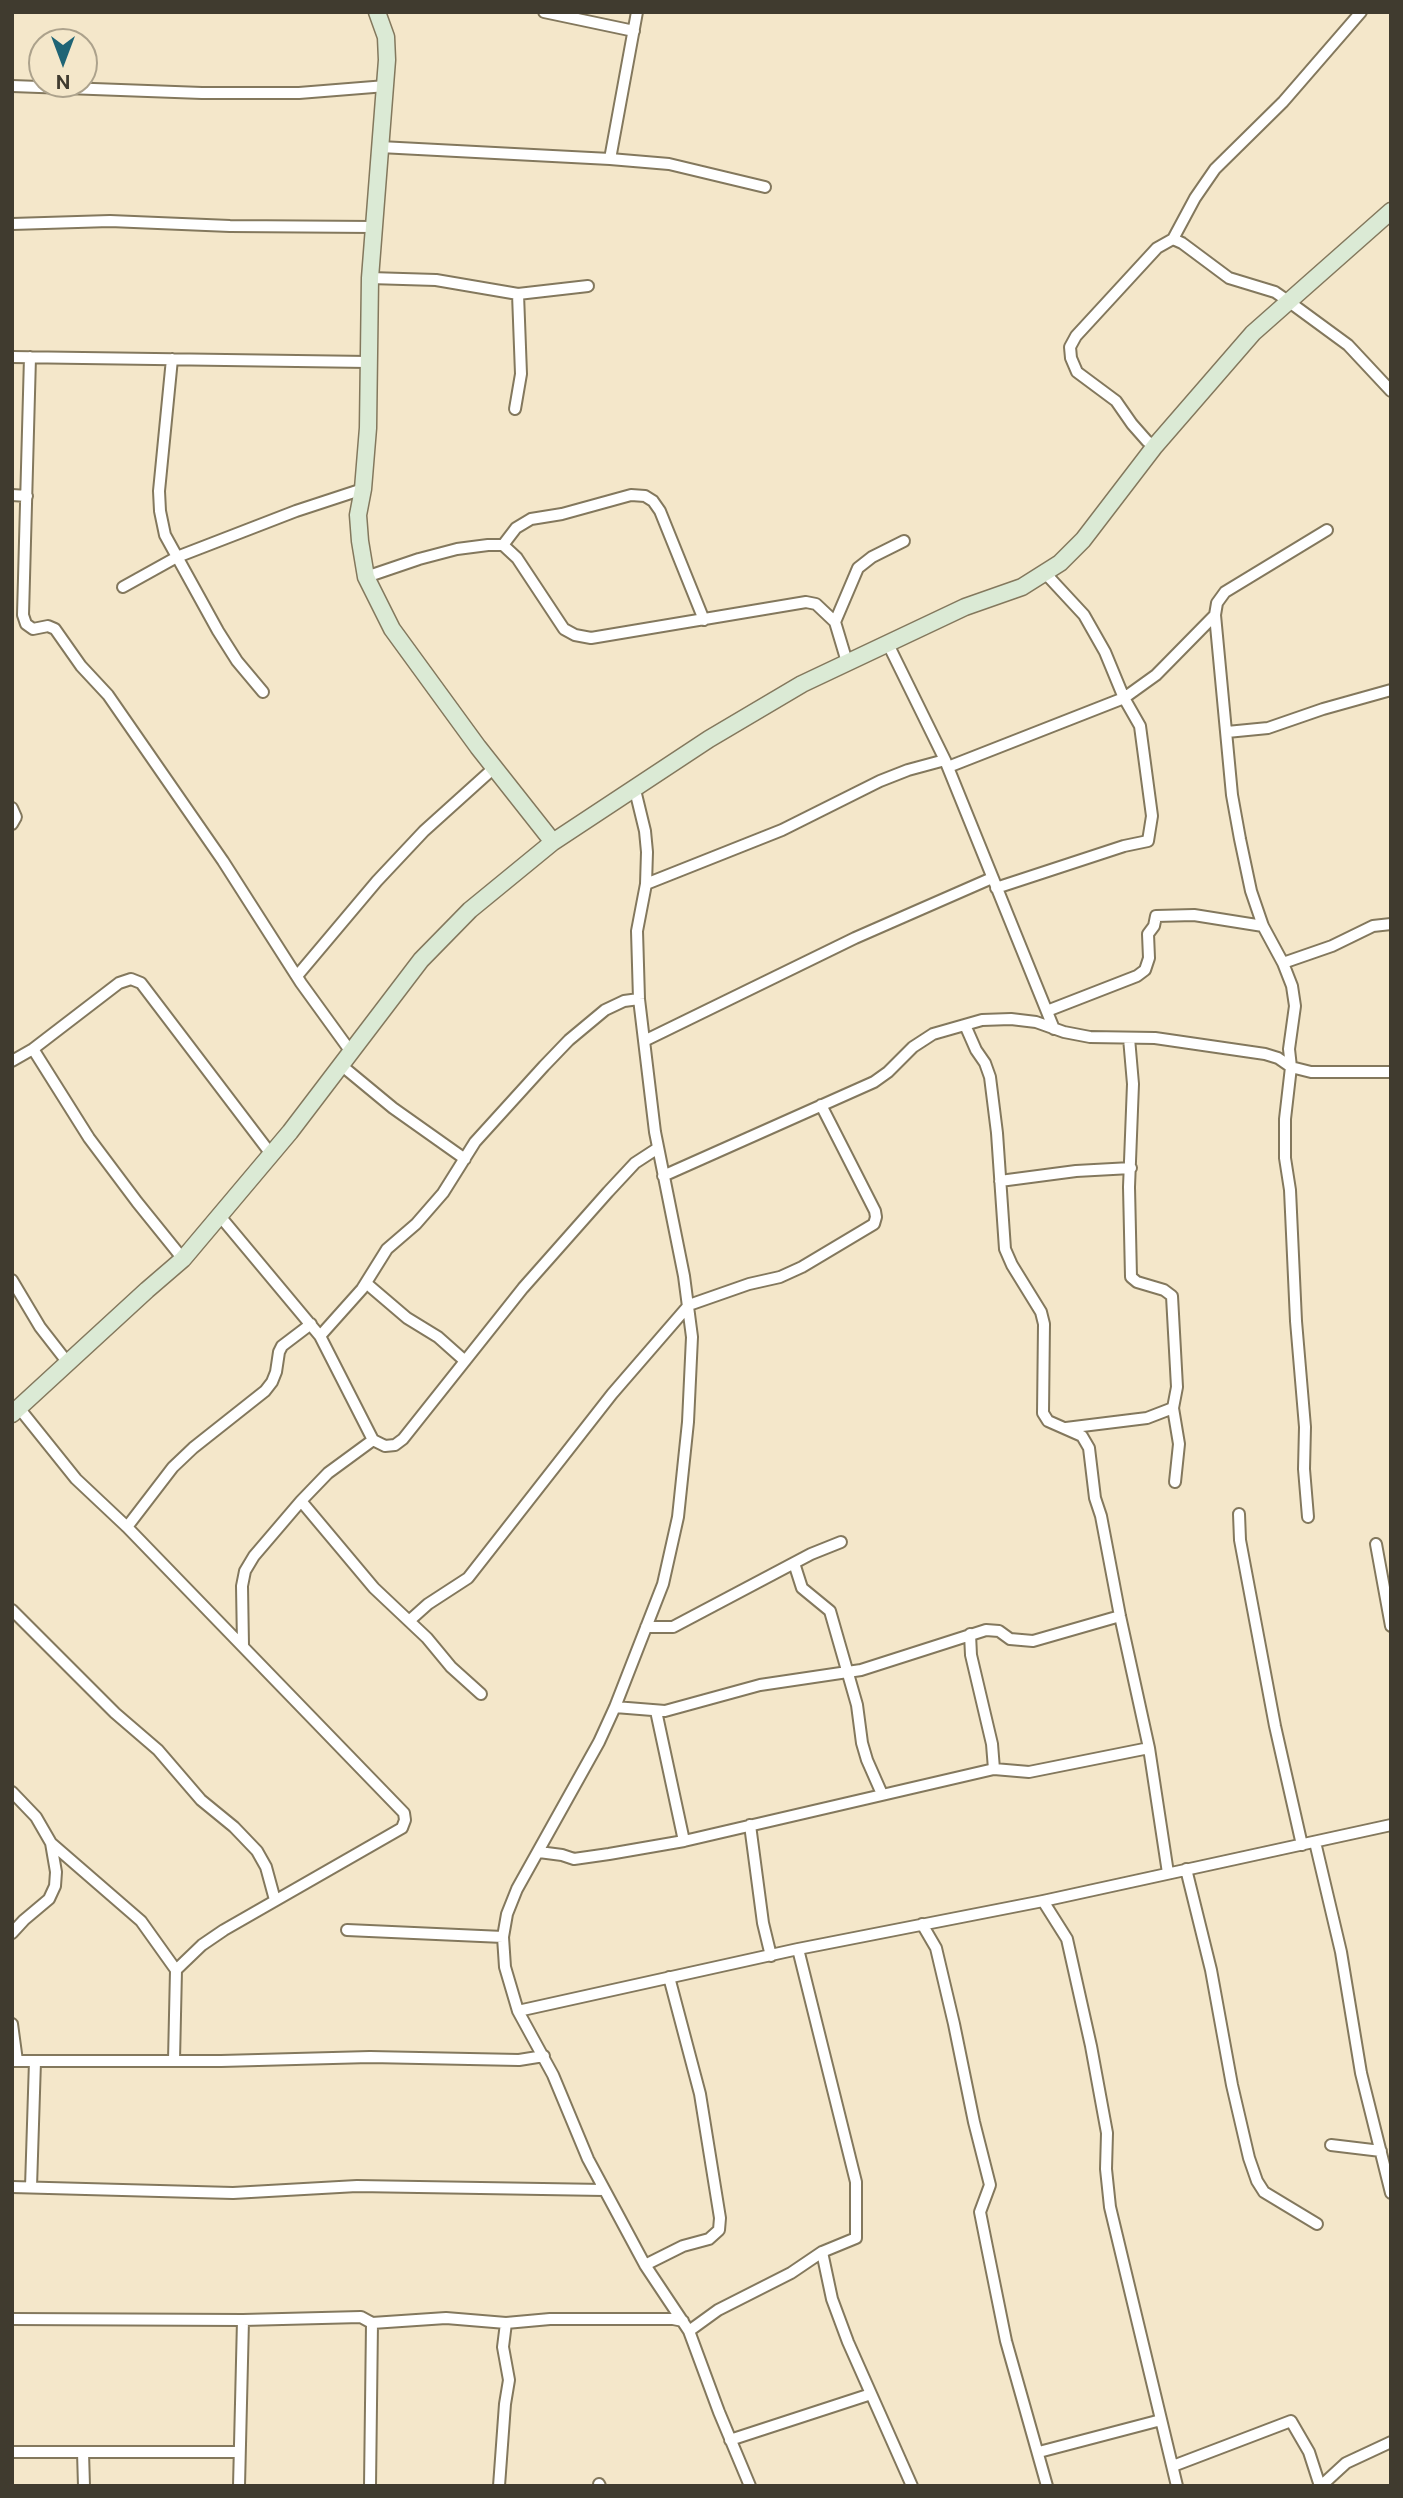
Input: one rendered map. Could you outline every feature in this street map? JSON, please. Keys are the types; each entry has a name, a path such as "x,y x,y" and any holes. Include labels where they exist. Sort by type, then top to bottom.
{"street":[{"path":"377,12 386,37 386,86 370,278 368,428 358,515 366,577 392,629 553,842"},
{"path":"544,12 634,31"},
{"path":"610,159 637,12"},
{"path":"1156,446 1147,441 1116,401 1077,372 1070,358 1070,347 1076,336 1157,248 1173,240 1195,198 1215,169 1283,102 1361,12"},
{"path":"12,86 299,93 386,86"},
{"path":"380,148 669,164 765,187"},
{"path":"176,1969 202,1945 402,1828 405,1820 400,1807 127,1527 76,1479 16,1411 183,1259 271,1154 421,960 470,910 553,842 720,732 802,684 887,642 965,607 1022,587 1046,574 1083,540 1156,446 1253,333 1391,211"},
{"path":"12,224 110,221 230,226 374,227"},
{"path":"1173,240 1182,243 1229,278 1275,292 1348,345 1391,391"},
{"path":"370,278 436,280 518,294 588,286"},
{"path":"515,409 521,374 518,294"},
{"path":"12,357 368,362"},
{"path":"30,357 23,615 26,624 33,629 48,626 55,629 81,666 108,695 223,860 346,1058 394,1108 465,1158"},
{"path":"172,359 159,491 165,535 237,661 263,692"},
{"path":"123,587 177,557 296,511 363,489"},
{"path":"12,495 27,496"},
{"path":"503,545 516,528 531,519 562,514 631,495 645,496 653,500 660,511 704,620"},
{"path":"1308,1517 1304,1469 1306,1427 1296,1321 1290,1190 1285,1158 1285,1119 1291,1067 1289,1049 1295,1006 1292,986 1283,962 1264,926 1251,891 1240,839 1232,795 1219,635 1215,615 1217,603 1225,592 1327,530"},
{"path":"835,622 858,568 872,557 904,541"},
{"path":"366,577 419,559 457,550 503,545 517,558 564,629 575,635 591,638 806,601 816,604 835,622 847,662"},
{"path":"644,1041 855,938 994,883 1148,841 1152,816 1140,726 1084,615 1046,574"},
{"path":"646,884 782,830 880,781 908,770 946,763 1124,698 1156,675 1215,615"},
{"path":"1202,629 1219,635"},
{"path":"887,642 946,763 1054,1029"},
{"path":"1227,732 1268,728 1391,690"},
{"path":"297,976 377,881 424,831 495,767"},
{"path":"635,790 647,852 646,884 637,930 639,999 658,1148 689,1306 692,1337 691,1377 678,1517 663,1584 615,1707 599,1742 517,1889 507,1914 503,1937 505,1967 518,2011 544,2056 588,2159 645,2265 686,2326 750,2486"},
{"path":"12,808 16,817 12,824"},
{"path":"1047,1011 1137,976 1145,970 1149,958 1148,934 1154,926 1156,916 1194,915 1264,926"},
{"path":"1283,962 1332,946 1373,926 1391,924"},
{"path":"12,1061 33,1049 119,983 131,979 141,983 271,1154"},
{"path":"320,1336 366,1283 382,1256 443,1193 475,1142 569,1040 605,1010 624,1001 639,999"},
{"path":"663,1176 874,1082 933,1034 982,1020 1036,1022 1090,1037 1156,1038 1265,1054 1278,1058 1291,1067 1311,1072 1391,1072"},
{"path":"965,1025 990,1077 1005,1249 1041,1312 1044,1324 1043,1413 1048,1421 1082,1436 1089,1448 1095,1498 1149,1748 1168,1873"},
{"path":"1129,1038 1133,1084 1131,1277 1172,1296 1177,1387 1173,1408 1179,1444 1175,1482"},
{"path":"33,1049 89,1138 183,1259"},
{"path":"409,1621 468,1578 604,1405 689,1306 749,1284 780,1277 874,1224 875,1211 821,1104"},
{"path":"219,1215 320,1336 373,1440 384,1446 395,1445 403,1439 523,1288 608,1192 635,1163 658,1148"},
{"path":"1000,1181 1076,1171 1131,1168"},
{"path":"12,1280 40,1327 68,1363"},
{"path":"366,1283 407,1318 438,1337 465,1361"},
{"path":"127,1527 173,1467 265,1391 276,1372 282,1346 311,1324"},
{"path":"1065,1428 1147,1418 1173,1408"},
{"path":"243,1646 242,1586 245,1570 301,1500 328,1474 373,1440"},
{"path":"301,1500 374,1588 481,1694"},
{"path":"1239,1514 1240,1540 1275,1726 1302,1845"},
{"path":"646,1627 673,1627 794,1563 841,1542"},
{"path":"1376,1544 1391,1626"},
{"path":"794,1563 802,1588 830,1611 857,1705 862,1743 882,1794"},
{"path":"12,1610 115,1713 158,1750 201,1800 234,1827 257,1851 266,1867 275,1900"},
{"path":"615,1707 656,1711 688,1707 760,1685 846,1673 986,1630 999,1631 1010,1639 1032,1641 1120,1616"},
{"path":"970,1634 971,1655 992,1744 994,1769"},
{"path":"656,1711 684,1841"},
{"path":"539,1852 574,1859 684,1841 994,1769 1029,1772 1149,1748"},
{"path":"12,1793 36,1817 51,1843 141,1921 176,1969 174,2060"},
{"path":"750,1825 760,1902 771,1956"},
{"path":"518,2011 1391,1825"},
{"path":"1315,1842 1341,1952 1362,2073 1391,2193"},
{"path":"12,1933 49,1899 55,1886 56,1872 51,1843"},
{"path":"1185,1869 1211,1970 1232,2085 1257,2181 1264,2192 1317,2224"},
{"path":"1042,1901 1067,1939 1070,1951 1107,2133 1106,2169 1110,2207 1177,2486"},
{"path":"922,1924 936,1948 990,2185 980,2213 1006,2341 1047,2486"},
{"path":"347,1930 503,1937"},
{"path":"686,2326 791,2273 822,2252 856,2238 856,2182 798,1950"},
{"path":"645,2265 683,2246 709,2239 719,2230 720,2218 700,2094 668,1978"},
{"path":"12,2024 14,2061 370,2057 519,2060 544,2056"},
{"path":"31,2188 35,2061"},
{"path":"1331,2146 1381,2151"},
{"path":"12,2188 233,2193 357,2186 604,2190"},
{"path":"822,2252 832,2298 912,2486"},
{"path":"12,2319 243,2320 361,2317 372,2323 446,2318 506,2323 550,2319 673,2319 686,2326"},
{"path":"239,2486 243,2320"},
{"path":"370,2486 372,2323"},
{"path":"499,2486 509,2380 503,2347 506,2323"},
{"path":"730,2440 871,2394"},
{"path":"1039,2452 1161,2420"},
{"path":"1172,2466 1291,2421 1309,2452 1321,2486 1346,2463 1391,2442"},
{"path":"12,2452 239,2452"},
{"path":"83,2452 84,2486"}]}
